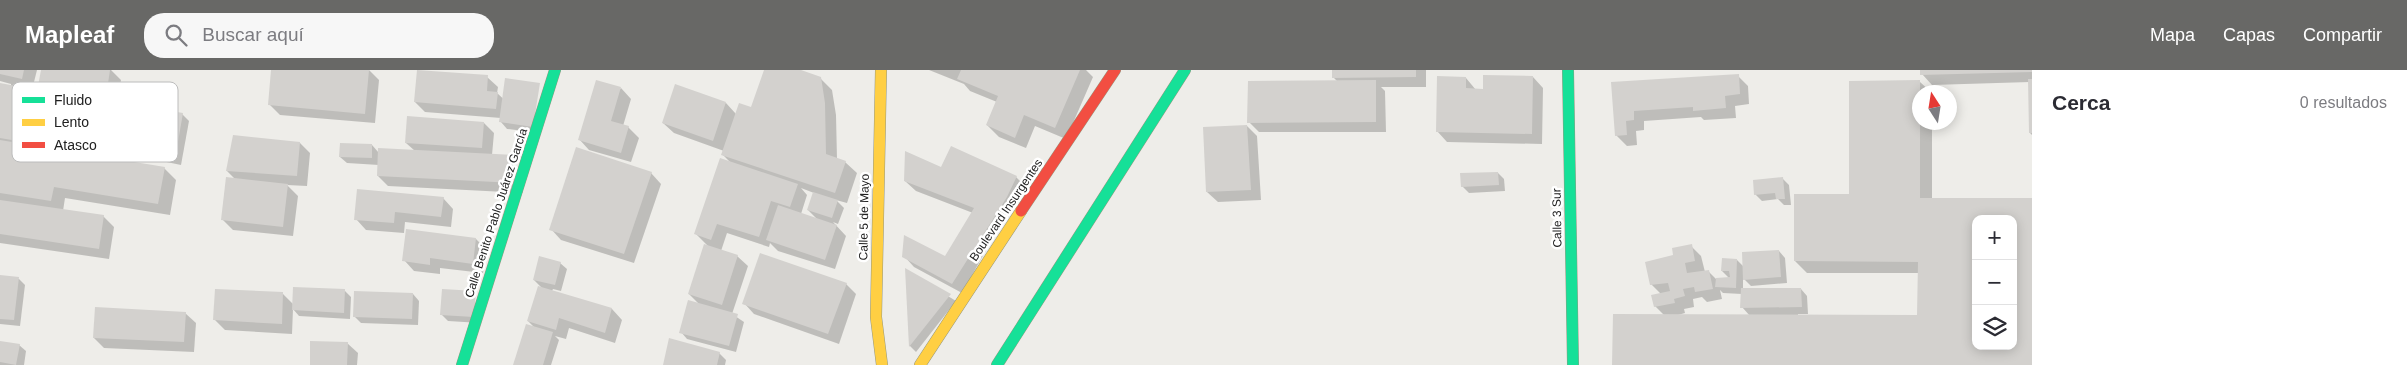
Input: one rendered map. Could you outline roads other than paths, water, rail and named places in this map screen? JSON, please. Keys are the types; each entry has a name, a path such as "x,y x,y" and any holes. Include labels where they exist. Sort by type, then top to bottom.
{"street":[{"name":"Calle Benito Pablo Juárez García","path":"462,365 556,70"},
{"name":"Calle 5 de Mayo","path":"881,70 876,317 882,365"},
{"name":"Boulevard Insurgentes","path":"920,365 1115,70"},
{"path":"997,365 1184,70"},
{"name":"Calle 3 Sur","path":"1568,70 1572,365"}]}
